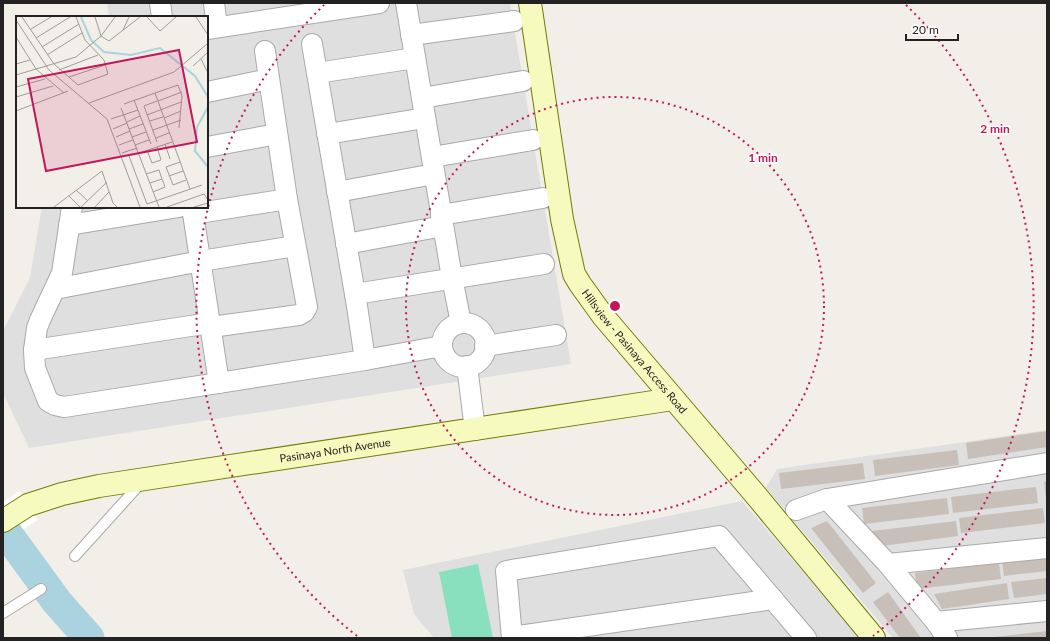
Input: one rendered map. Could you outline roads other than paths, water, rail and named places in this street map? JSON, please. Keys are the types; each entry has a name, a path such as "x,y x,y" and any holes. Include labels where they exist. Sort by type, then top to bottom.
{"street":[{"path":"160,3 162,16"},
{"path":"214,3 212,28 274,11 379,3"},
{"path":"406,3 442,220 461,323"},
{"name":"Hillsview - Pasinaya Access Road","path":"530,3 562,219 574,274 603,316 717,451 754,492 874,638"},
{"path":"411,36 514,20"},
{"path":"312,44 365,360"},
{"path":"34,350 299,314 304,312 306,307 287,200 265,51"},
{"path":"317,73 415,58"},
{"path":"208,92 269,79"},
{"path":"422,98 523,81"},
{"path":"327,134 425,118"},
{"path":"208,147 277,134"},
{"path":"337,192 533,140"},
{"path":"346,244 442,220 543,198"},
{"path":"208,207 287,200"},
{"path":"199,208 70,216 64,266 55,290 37,328 34,350 35,368 48,401 55,405 64,407 365,360 442,346"},
{"path":"188,209 201,261 219,383"},
{"path":"55,290 201,261 295,246"},
{"path":"355,294 544,264"},
{"path":"461,323 476,327 485,339 484,353 480,360 467,366 460,366 447,359 443,353 442,346 442,340 449,328 461,323"},
{"path":"485,346 556,335"},
{"path":"467,366 475,430"},
{"name":"Pasinaya North Avenue","path":"3,521 28,505 62,494 98,486 673,399"},
{"path":"796,510 827,499 1047,463"},
{"path":"827,499 888,564 941,630 1047,611"},
{"path":"773,599 512,638 506,571 719,536 773,599 806,638"},
{"path":"888,564 1047,548"}],"lane":[{"path":"75,556 144,480"},
{"path":"3,613 41,588"}],"waterway":[{"path":"3,528 57,602 89,638"}]}
